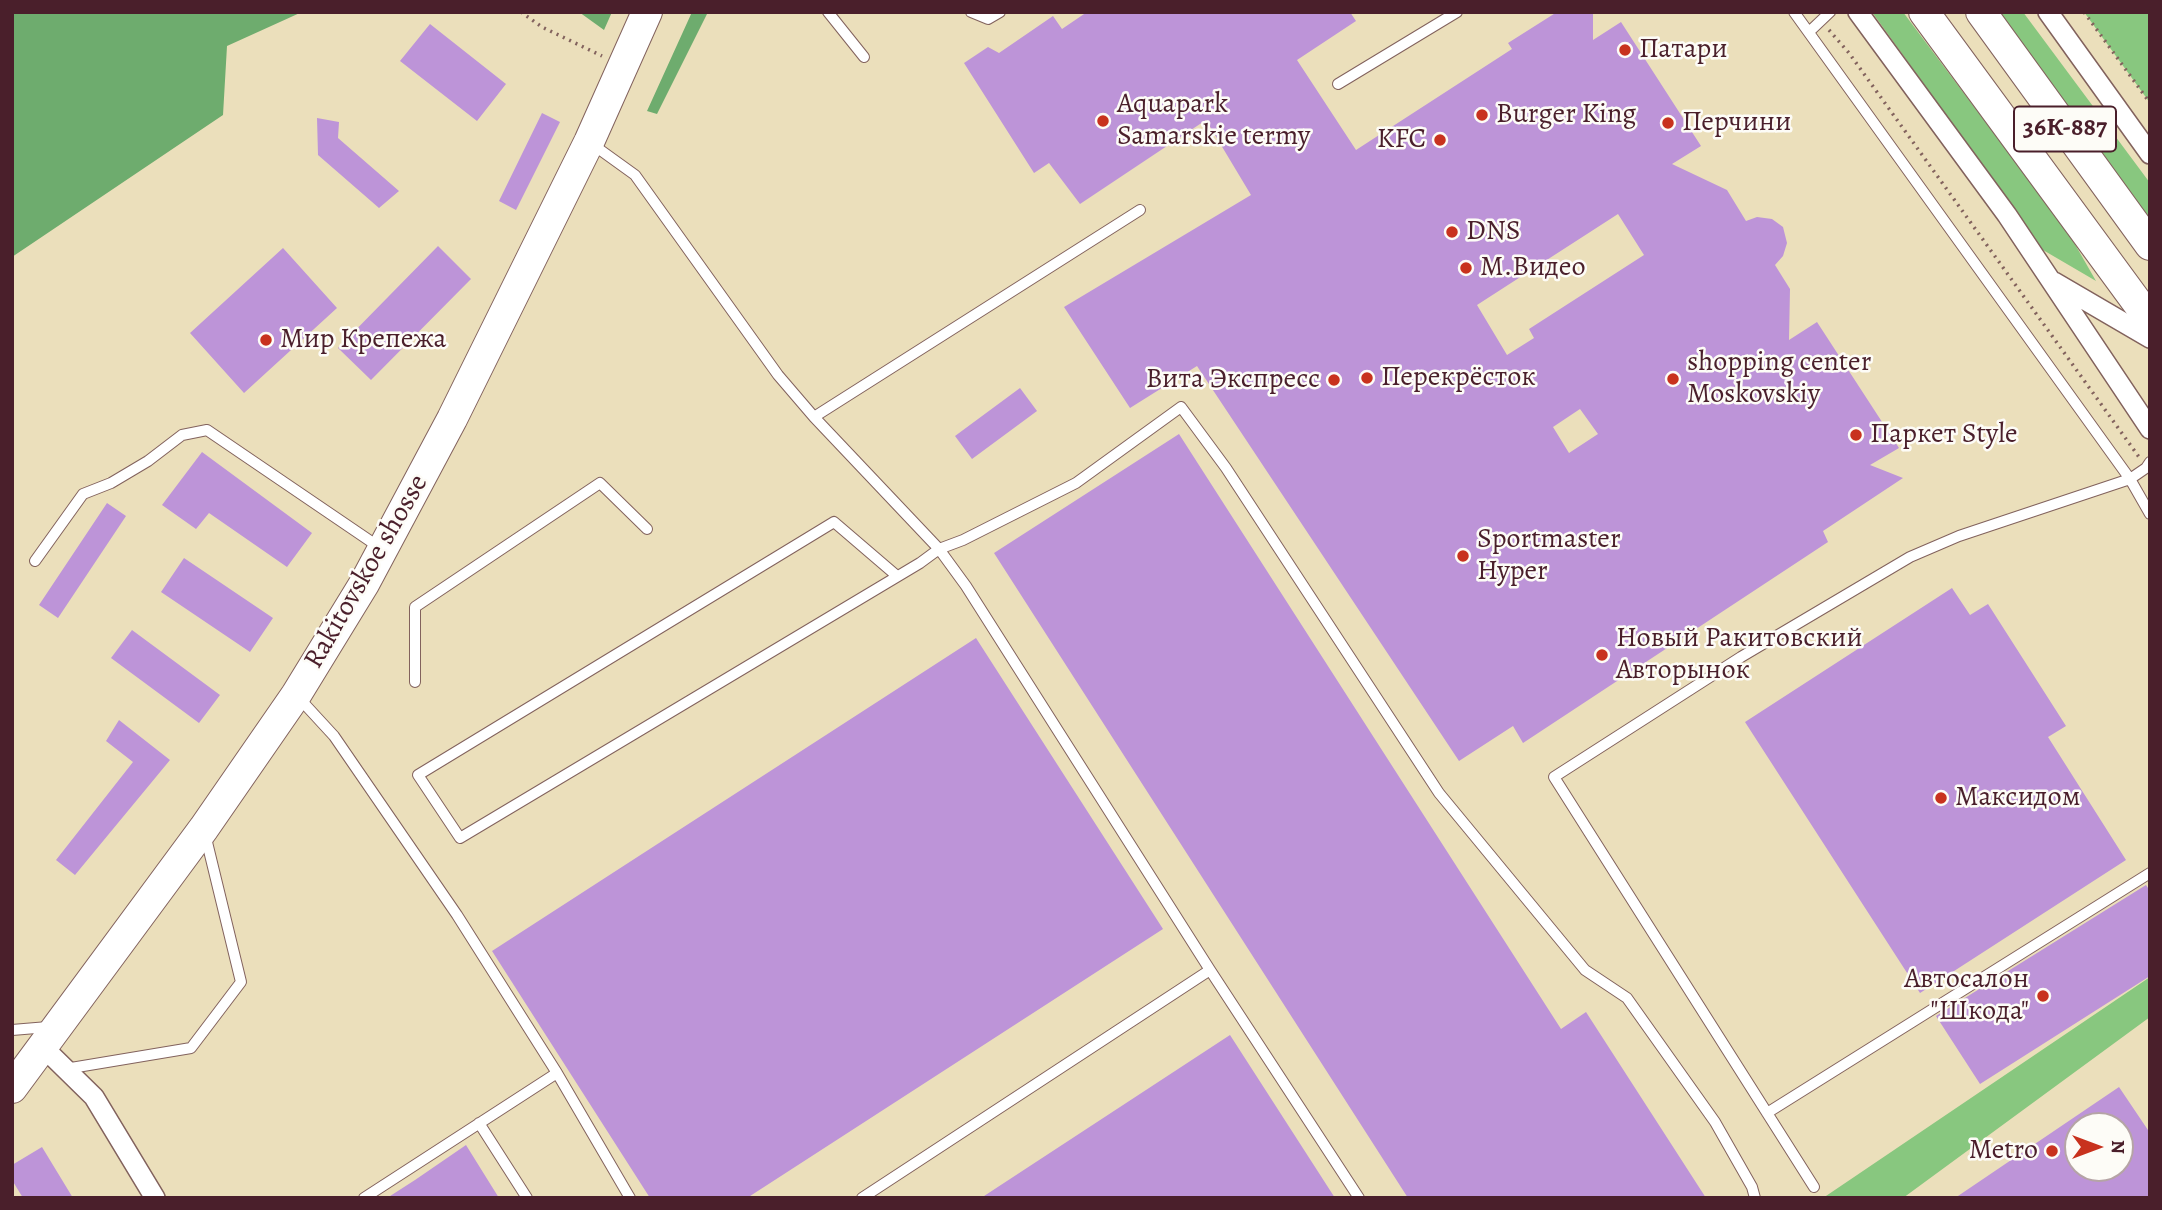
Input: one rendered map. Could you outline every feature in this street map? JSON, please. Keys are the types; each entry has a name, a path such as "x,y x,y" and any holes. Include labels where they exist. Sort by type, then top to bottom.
{"main road":[{"name":"Rakitovskoe shosse","path":"12,1088 204,828 296,695 382,550 452,419 589,142 647,12"},
{"name":"36К-887","path":"1924,12 2150,320"},
{"name":"36К-887","path":"1981,12 2150,246"}],"street":[{"path":"1858,12 2007,215 2150,429"},
{"path":"2048,12 2150,154"},
{"path":"2050,280 2150,338"},
{"path":"51,1037 64,1069 94,1097 155,1198"}],"lane":[{"path":"828,12 864,57"},
{"path":"971,12 988,19 1000,12"},
{"path":"1338,84 1457,12"},
{"path":"1794,12 2130,479 2150,514"},
{"path":"1809,32 1830,12"},
{"path":"589,142 635,175 778,375 814,418 939,549 966,586 1210,970 1359,1198"},
{"path":"814,418 1140,210"},
{"path":"897,576 834,522 418,775 460,838 897,576 939,549 963,540 1076,483 1181,407 1226,468 1439,793 1585,970 1627,998 1715,1122 1752,1187 1755,1198"},
{"path":"35,561 83,495 148,461 182,435 207,430 382,550"},
{"path":"1814,1187 1554,776 1741,657 1910,557 1959,536 2130,479 2148,466"},
{"path":"415,682 415,607 600,483 646,529"},
{"path":"296,695 334,736 457,915 557,1073 630,1198"},
{"path":"64,1069 191,1048 241,982 204,828"},
{"path":"1767,1113 2150,873"},
{"path":"862,1198 1210,970"},
{"path":"12,1030 51,1037"},
{"path":"364,1198 557,1073"},
{"path":"479,1124 527,1198"}],"path":[{"path":"521,12 542,27 623,67"},
{"path":"2084,12 2150,103"},
{"path":"1821,20 1849,52 2148,466"}],"green space":[{"path":"12,12 302,12 227,46 223,115 12,257"},
{"path":"579,12 612,12 604,30"},
{"path":"692,12 708,12 657,114 647,111"},
{"path":"1872,12 1903,12 2068,232 2096,281 2043,250"},
{"path":"1993,12 2023,12 2150,183 2150,219"},
{"path":"2084,12 2150,13 2150,103"},
{"path":"2150,977 2150,1017 1903,1198 1823,1198"}],"building":[{"path":"1087,12 1350,12 1356,21 1297,60 1356,150 1512,49 1508,43 1557,12 1593,12 1593,40 1621,22 1701,146 1672,164 1727,190 1746,221 1757,217 1772,219 1783,227 1787,243 1783,256 1775,265 1790,289 1789,340 1817,322 1899,448 1870,465 1903,478 1823,531 1828,542 1523,743 1513,726 1459,761 1197,366 1130,408 1064,307 1251,195 1206,120 1080,204 1049,163 1034,173 964,63 988,47 999,53 1053,16 1062,29","holes":["1618,214 1644,255 1529,329 1534,338 1507,355 1477,305","1580,409 1598,434 1569,453 1553,427"]},
{"path":"430,24 506,84 477,121 400,61"},
{"path":"542,113 560,122 516,210 499,201"},
{"path":"317,118 339,122 338,138 399,191 379,208 318,155"},
{"path":"438,246 471,279 371,380 338,348"},
{"path":"283,248 337,308 244,393 190,333"},
{"path":"1020,388 1037,411 972,459 955,436"},
{"path":"1179,434 1561,1029 1586,1012 1706,1198 1408,1198 994,553"},
{"path":"202,452 312,533 287,567 209,513 196,529 162,505"},
{"path":"107,503 126,516 58,618 39,605"},
{"path":"184,558 273,618 250,652 161,592"},
{"name":"Максидом","path":"1952,588 1970,615 1988,604 2066,726 2048,737 2126,860 1920,993 1745,722"},
{"path":"132,630 220,695 199,723 111,658"},
{"path":"976,638 1163,929 747,1198 650,1198 492,951"},
{"path":"119,720 170,760 75,875 56,860 133,762 106,741"},
{"name":"Автосалон \"Шкода\"","path":"2146,885 2150,891 2150,976 1980,1084 1936,1016"},
{"path":"1230,1035 1335,1198 981,1198"},
{"name":"Metro","path":"2119,1087 2150,1133 2150,1198 1955,1198 2064,1124 2064,1182 2134,1182 2134,1112 2082,1112"},
{"path":"466,1145 499,1198 387,1198 415,1180"},
{"path":"42,1147 73,1198 23,1198 12,1180 12,1165"}],"place":[{"name":"Патари","path":"1625,50"},
{"name":"Burger King","path":"1482,115"},
{"name":"Aquapark Samarskie termy","path":"1103,121"},
{"name":"Перчини","path":"1668,123"},
{"name":"KFC","path":"1440,140"},
{"name":"DNS","path":"1452,232"},
{"name":"М.Видео","path":"1466,268"},
{"name":"Мир Крепежа","path":"266,340"},
{"name":"Перекрёсток","path":"1367,378"},
{"name":"shopping center Moskovskiy","path":"1673,379"},
{"name":"Вита Экспресс","path":"1334,380"},
{"name":"Паркет Style","path":"1856,435"},
{"name":"Sportmaster Hyper","path":"1463,556"},
{"name":"Новый Ракитовский Авторынок","path":"1602,655"},
{"name":"Максидом","path":"1941,798"},
{"name":"Автосалон \"Шкода\"","path":"2043,996"},
{"name":"Metro","path":"2052,1151"}]}
